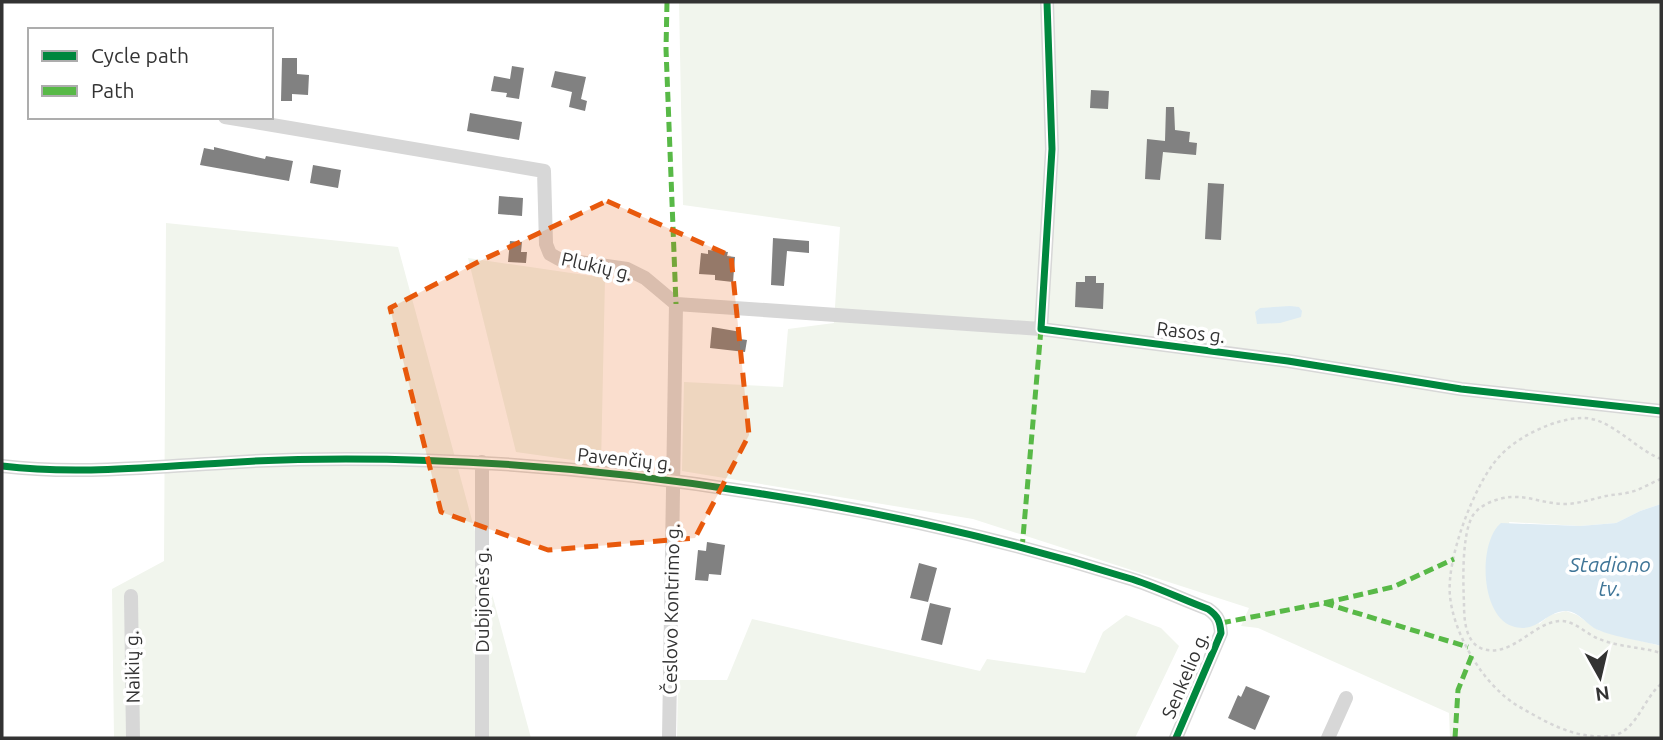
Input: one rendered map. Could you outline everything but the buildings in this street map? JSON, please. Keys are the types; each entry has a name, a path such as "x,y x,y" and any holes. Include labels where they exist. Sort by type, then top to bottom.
{"street":[{"path":"676,304 1041,328 1052,149 1048,2"},
{"name":"Plukių g.","path":"237,119 544,171 546,244 550,254 559,259 627,270 645,278 676,304"},
{"name":"Česlovo Kontrimo g.","path":"669,738 676,304"},
{"name":"Rasos g.","path":"1041,328 1288,360 1461,389 1661,411"},
{"name":"Pavenčių g.","path":"2,466 37,470 138,468 225,462 346,459 482,462 672,480 849,507 938,526 1130,578 1208,609 1221,623"},
{"name":"Dubijonės g.","path":"482,462 482,738"},
{"name":"Naikių g.","path":"131,596 133,738"},
{"name":"Senkelio g.","path":"1176,738 1221,633 1221,623"},
{"path":"1328,738 1346,698"}],"path":[{"path":"1661,459 1635,446 1610,425 1584,418 1552,425 1530,435 1499,457 1489,470 1455,549 1450,595 1463,637 1478,664 1501,693 1520,708 1579,737 1615,735 1624,730 1661,684"},
{"path":"1661,479 1636,491 1583,502 1562,504 1526,497 1510,497 1490,502 1469,518 1463,580 1468,635 1473,643 1482,649 1508,647 1549,623 1559,621 1569,622 1598,639 1661,653"},
{"path":"1463,637 1468,635"}],"highlighted area":[{"path":"607,201 731,256 749,435 695,538 548,550 441,512 390,308 480,261"}],"shaded area":[{"path":"679,2 1661,2 1661,504 1616,523 1580,526 1509,522 1539,624 1550,615 1566,611 1577,615 1598,630 1661,646 1661,738 1450,738 1449,713 1258,628 1241,626 1249,608 973,519 682,471 684,382 783,387 788,329 834,323 840,227 683,205"},
{"path":"166,223 398,247 531,738 114,738 112,589 164,561"},
{"path":"468,258 605,278 601,464 516,452"},
{"path":"1126,615 1161,628 1179,646 1135,738 677,738 678,680 727,680 752,619 980,671 987,659 1085,673 1103,632"}],"water":[{"path":"1299,307 1302,311 1301,317 1280,323 1257,324 1255,312 1260,308"},
{"name":"Stadiono tv.","path":"1661,504 1661,646 1600,631 1578,615 1567,611 1521,628 1501,619 1488,594 1486,561 1494,532 1501,523 1580,526 1616,523"}],"marked path":[{"path":"667,2 666,49 676,304"},
{"path":"1022,549 1041,329"},
{"path":"1221,623 1393,587 1454,559"},
{"path":"1324,603 1468,647"},
{"path":"1455,738 1458,690 1472,655"}],"cycle path":[{"path":"1047,2 1052,149 1041,329 1288,361 1461,389 1661,411"},
{"path":"2,466 84,470 331,459 501,464 705,485 944,528 1128,578 1208,609 1218,619 1221,633 1176,738"}]}
